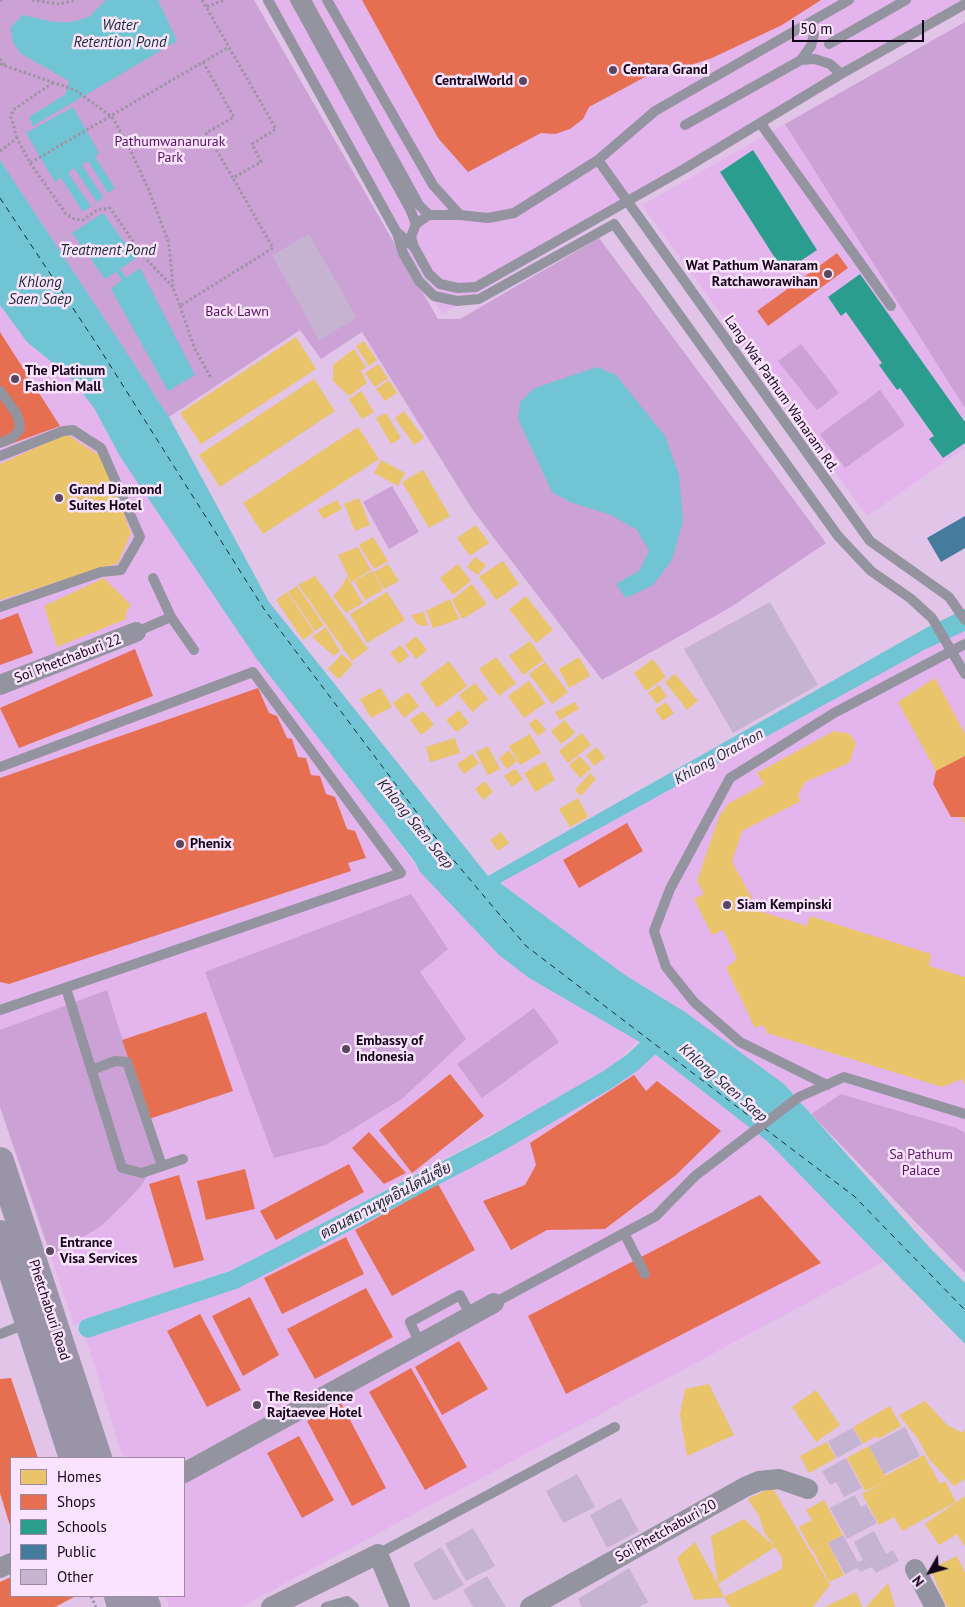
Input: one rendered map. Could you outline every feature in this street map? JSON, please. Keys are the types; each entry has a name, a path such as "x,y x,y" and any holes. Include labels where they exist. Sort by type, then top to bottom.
{"main road":[{"name":"Phetchaburi Road","path":"0,1161 98,1457"},
{"name":"Phetchaburi Road","path":"0,1234 73,1457"}],"street":[{"name":"Soi Phetchaburi 22","path":"0,685 136,632"},
{"path":"185,1472 494,1304"},
{"name":"Soi Phetchaburi 20","path":"530,1607 745,1486 759,1481 779,1479 808,1489"},
{"path":"271,1607 378,1554 400,1607"},
{"path":"915,1569 935,1607"}],"lane":[{"path":"268,0 397,233 403,253 419,281 434,296 457,301 479,299 614,224 847,547 871,571 910,598 934,621 965,674"},
{"path":"295,0 410,209 416,224"},
{"path":"306,0 419,204 429,214"},
{"path":"327,0 433,186 460,215"},
{"path":"850,0 655,111 598,160 514,213 488,218 429,214 416,224 411,237 414,247 429,274 440,284 458,288 476,287 628,201 761,124 841,74 965,4"},
{"path":"829,44 906,0"},
{"path":"685,125 800,60 811,46 814,34 809,23"},
{"path":"800,60 815,59 830,64 841,74"},
{"path":"761,124 891,306"},
{"name":"Lang Wat Pathum Wanaram Rd.","path":"598,160 870,541 949,597 965,620"},
{"path":"397,233 414,247"},
{"path":"0,392 16,413 20,429 12,438 0,443"},
{"path":"0,456 63,431 73,430 101,448 140,537 121,570 101,572 0,607"},
{"path":"153,578 171,617 194,650"},
{"path":"136,632 171,617"},
{"path":"827,1085 740,1042 694,1002 666,967 654,931 670,889 730,778 834,713 965,644"},
{"path":"0,767 253,672 401,873 0,1010"},
{"path":"66,988 122,1168 142,1173 183,1160"},
{"path":"92,1070 115,1061 126,1062 162,1166"},
{"path":"494,1304 656,1216 695,1176 799,1097 844,1076 965,1114"},
{"path":"624,1233 645,1274"},
{"path":"0,1334 29,1323"},
{"path":"378,1554 615,1427"},
{"path":"326,1607 347,1601 354,1607"}],"path":[{"path":"32,0 60,4 75,0"},
{"path":"202,0 276,129 252,144 261,162 233,178"},
{"path":"206,7 224,0"},
{"path":"30,163 90,130 229,47"},
{"path":"0,59 6,66"},
{"path":"180,306 273,248 206,133 234,117 203,62"},
{"path":"0,64 62,84 90,99 112,117 127,143 148,188 169,243 173,288 194,347 211,378"},
{"path":"54,82 13,110 11,117 17,138 30,163 66,214 74,219 83,220 97,210 110,208 143,256 173,288"},
{"path":"1,150 17,138"},
{"path":"94,1597 111,1602"}],"shaded area":[{"name":"CentralWorld","path":"261,0 965,0 965,8 442,314"},
{"name":"Wat Pathum Wanaram Ratchaworawihan","path":"791,121 965,381 965,448 867,516 642,205"},
{"path":"0,305 27,342 70,377 94,408 121,458 169,528 420,872 499,955 529,978 638,1041 604,1074 240,1267 74,1325 0,1107"},
{"path":"965,631 965,1133 957,1128 842,1094 811,1114 784,1084 685,1012 625,975 500,883 924,650"},
{"path":"654,1054 767,1141 885,1261 241,1607 169,1607 166,1597 185,1597 185,1457 123,1457 85,1335 246,1282 461,1171 633,1069"}],"green space":[{"name":"Pathumwananurak Park","path":"0,0 254,0 438,319 460,319 599,238 826,543 731,607 602,680 472,509 362,332 321,359 300,330 169,417 0,161"},
{"path":"965,22 965,408 785,124"},
{"path":"801,344 839,393 817,410 778,361"},
{"path":"880,390 905,425 845,468 820,434"},
{"path":"392,486 419,532 389,549 363,502"},
{"path":"411,894 448,949 420,972 466,1039 402,1099 326,1145 274,1158 205,972"},
{"path":"107,990 159,1157 141,1186 101,1226 51,1256 0,1107 0,1030"},
{"path":"534,1008 559,1042 482,1098 457,1064"},
{"name":"Sa Pathum Palace","path":"841,1094 957,1128 965,1133 965,1273 811,1114"}],"water":[{"name":"Water Retention Pond","path":"106,0 158,0 177,41 33,126 29,117 65,95 69,81 20,53 13,42 10,28 23,15 53,22 72,22 89,17"},
{"name":"Treatment Pond","path":"73,107 99,153 95,157 115,188 108,193 88,161 82,165 103,197 97,202 74,168 68,173 91,206 83,212 61,178 55,182 26,133"},
{"path":"0,160 169,417 269,602 488,876 926,628 965,609 965,631 924,650 500,883 625,975 685,1012 784,1084 930,1248 965,1283 965,1344 767,1141 638,1041 529,978 499,955 420,872 415,862 256,658 121,458 94,408 70,377 27,342 0,305"},
{"name":"Treatment Pond","path":"103,213 136,258 120,269 126,278 140,268 195,375 168,391 111,289 122,280 116,272 105,279 72,233"},
{"path":"597,367 616,375 665,436 679,475 683,521 672,560 653,585 626,598 616,584 639,571 649,551 637,530 611,515 570,502 552,492 518,419 520,402 535,388"}],"building: Homes":[{"path":"296,337 316,369 201,444 180,413"},
{"path":"364,341 377,360 369,366 356,346"},
{"path":"354,349 366,367 361,371 367,383 349,396 333,381 333,365"},
{"path":"378,364 388,378 375,387 365,373"},
{"path":"314,379 335,411 220,487 199,455"},
{"path":"389,380 397,393 385,401 376,389"},
{"path":"361,391 374,412 362,419 349,399"},
{"path":"404,411 424,438 414,445 395,418"},
{"path":"386,413 401,438 391,444 376,418"},
{"path":"358,427 379,459 263,534 243,503"},
{"name":"Grand Diamond Suites Hotel","path":"66,434 102,457 131,533 118,563 0,600 0,464"},
{"path":"381,460 405,473 398,486 374,473"},
{"path":"423,470 450,516 429,528 402,482"},
{"path":"359,498 370,525 355,531 344,504"},
{"path":"337,500 342,509 323,519 318,510"},
{"path":"476,525 489,543 470,556 457,538"},
{"path":"373,537 388,561 374,569 359,545"},
{"path":"358,547 371,570 351,582 338,555"},
{"path":"475,557 486,565 478,575 467,567"},
{"path":"503,561 519,584 496,600 479,577"},
{"path":"388,564 399,581 384,589 374,572"},
{"path":"458,564 471,581 453,595 440,578"},
{"path":"373,571 383,590 365,600 354,581"},
{"path":"315,576 368,649 352,661 298,585"},
{"path":"347,576 363,603 346,613 333,596 342,586"},
{"path":"104,578 131,605 126,613 126,619 57,647 44,606"},
{"path":"472,584 487,604 462,619 452,600"},
{"path":"297,586 324,625 315,631 288,592"},
{"path":"287,592 314,632 303,640 276,600"},
{"path":"387,592 405,620 367,643 350,614"},
{"path":"526,596 553,630 536,643 509,609"},
{"path":"450,599 459,619 433,628 426,611"},
{"path":"424,612 428,626 418,625 411,615"},
{"path":"326,627 340,651 334,656 312,637"},
{"path":"416,636 427,650 416,659 405,645"},
{"path":"530,641 544,660 523,675 509,656"},
{"path":"401,645 409,656 399,664 390,653"},
{"path":"342,654 353,664 339,679 328,669"},
{"path":"496,657 516,683 499,696 479,669"},
{"path":"579,657 590,676 569,688 559,669"},
{"path":"653,659 666,677 646,691 634,673"},
{"path":"449,661 467,686 437,708 420,683"},
{"path":"545,662 568,692 552,704 529,674"},
{"path":"675,674 698,701 687,710 665,682"},
{"path":"935,678 965,734 965,824 898,702"},
{"path":"529,681 545,703 524,718 508,696"},
{"path":"475,683 488,699 472,712 459,695"},
{"path":"659,685 667,696 657,704 648,693"},
{"path":"381,688 392,707 371,718 360,699"},
{"path":"408,692 419,706 404,718 393,703"},
{"path":"575,702 579,709 560,720 555,712"},
{"path":"666,702 674,713 663,721 655,710"},
{"path":"459,710 469,723 456,732 446,720"},
{"path":"423,711 434,725 421,735 410,720"},
{"path":"536,718 546,730 538,736 529,724"},
{"path":"565,720 575,733 561,744 551,731"},
{"name":"Siam Kempinski","path":"834,731 850,734 856,744 849,763 805,782 798,795 801,801 742,831 732,862 759,911 807,926 810,916 931,954 929,966 965,977 965,1085 962,1079 942,1087 767,1033 763,1025 755,1028 726,968 737,959 723,930 712,935 694,899 704,894 697,881 719,817 728,804 764,784 757,773"},
{"path":"582,733 591,745 568,763 559,751"},
{"path":"530,734 541,753 520,765 509,746"},
{"path":"455,738 460,753 430,762 426,747"},
{"path":"488,746 500,769 488,775 476,752"},
{"path":"597,747 605,758 594,766 586,755"},
{"path":"509,750 517,761 507,769 499,758"},
{"path":"472,754 479,763 464,774 457,764"},
{"path":"580,756 591,769 580,778 569,765"},
{"path":"545,761 555,780 535,792 524,773"},
{"path":"515,769 523,779 512,787 504,776"},
{"path":"590,773 596,779 581,796 575,790"},
{"path":"485,781 493,792 483,800 475,789"},
{"path":"578,798 588,817 570,827 559,809"},
{"path":"501,832 509,843 498,851 490,840"},
{"path":"709,1384 734,1435 687,1456 680,1415 685,1389"},
{"path":"816,1390 840,1425 816,1442 792,1407"},
{"path":"925,1401 947,1425 963,1433 965,1428 965,1479 954,1486 929,1459 918,1439 899,1415"},
{"path":"890,1406 901,1426 878,1439 876,1436 863,1444 853,1427"},
{"path":"827,1442 836,1458 809,1473 800,1456"},
{"path":"869,1446 885,1476 924,1455 940,1484 945,1481 956,1502 902,1531 894,1517 879,1525 862,1494 887,1481 865,1491 847,1458"},
{"path":"772,1487 830,1585 813,1607 730,1607 724,1597 782,1569 782,1558 764,1532 759,1516 748,1499"},
{"path":"965,1496 965,1547 957,1534 939,1545 925,1524"},
{"path":"824,1500 843,1535 812,1551 799,1527 812,1520 806,1510"},
{"path":"744,1519 775,1547 718,1584 711,1536"},
{"path":"695,1542 724,1597 694,1600 677,1558"},
{"path":"828,1543 844,1575 829,1582 813,1551"},
{"path":"957,1556 965,1573 965,1607 947,1607 930,1569"},
{"path":"888,1583 895,1607 866,1607"},
{"path":"856,1592 862,1607 825,1607"}],"building: Shops":[{"name":"CentralWorld","path":"362,0 821,0 782,25 712,58 673,71 660,69 589,107 583,119 570,129 555,134 541,133 468,172 438,138"},
{"path":"837,253 848,268 768,326 757,311"},
{"name":"The Platinum Fashion Mall","path":"0,332 60,426 0,448"},
{"path":"18,613 33,653 0,665 0,620"},
{"path":"135,649 153,696 19,748 0,708"},
{"name":"Phenix","path":"258,688 269,713 277,716 287,738 292,739 298,757 306,758 311,775 320,776 326,794 335,797 347,829 355,831 366,858 348,863 351,871 9,984 0,982 0,778"},
{"path":"965,756 965,817 951,817 933,784 936,771"},
{"path":"627,823 643,851 579,888 563,860"},
{"path":"206,1012 233,1091 149,1119 122,1040"},
{"path":"450,1074 484,1116 412,1173 379,1130"},
{"path":"634,1075 646,1091 657,1081 721,1131 676,1175 605,1229 547,1230 511,1250 483,1201 525,1185 536,1165 530,1143"},
{"path":"369,1132 406,1173 384,1184 352,1148"},
{"path":"349,1164 364,1192 276,1240 260,1211"},
{"path":"245,1169 255,1209 206,1220 197,1181"},
{"path":"179,1175 204,1260 174,1268 149,1184"},
{"path":"438,1184 475,1250 392,1296 355,1230"},
{"path":"760,1195 821,1263 566,1394 528,1316"},
{"path":"346,1237 364,1274 282,1314 264,1278"},
{"path":"366,1288 393,1337 315,1379 287,1329"},
{"path":"250,1297 279,1355 243,1376 212,1316"},
{"path":"200,1314 241,1390 207,1407 167,1331"},
{"path":"459,1341 488,1389 442,1415 415,1367"},
{"path":"411,1368 467,1467 425,1490 369,1392"},
{"path":"11,1378 38,1457 10,1457 10,1526 0,1493 0,1379"},
{"path":"341,1403 386,1488 352,1506 307,1421"},
{"path":"299,1436 334,1500 302,1518 267,1453"},
{"path":"10,1577 10,1597 74,1597 55,1607 0,1607 0,1582"}],"building: Schools":[{"path":"753,150 817,250 784,272 720,172"},
{"path":"860,274 965,422 965,443 943,458 929,439 934,436 900,388 897,390 879,365 882,363 846,312 841,316 828,297"}],"building: Public":[{"path":"965,516 965,548 941,562 927,538"}],"building: Other":[{"path":"309,234 357,318 319,340 272,255"},
{"path":"770,602 818,685 733,733 684,649"},
{"path":"905,1427 920,1456 884,1474 869,1446"},
{"path":"853,1428 862,1444 837,1458 828,1441"},
{"path":"846,1458 862,1488 844,1497 836,1482 830,1485 822,1471"},
{"path":"577,1474 595,1507 563,1523 546,1491"},
{"path":"855,1495 861,1507 866,1504 877,1523 847,1539 830,1508"},
{"path":"621,1498 639,1531 607,1548 590,1515"},
{"path":"473,1528 495,1566 466,1581 445,1544"},
{"path":"874,1531 886,1554 893,1550 899,1561 876,1573 872,1567 860,1572 857,1568 845,1574 828,1543 843,1535 858,1562 863,1560 854,1542"},
{"path":"441,1547 464,1585 434,1601 413,1564"},
{"path":"629,1568 648,1602 639,1607 582,1607 578,1599"},
{"path":"487,1576 506,1607 473,1607 463,1590"}],"waterway":[{"name":"ตอนสถานทูตอินโดนีเซีย","path":"88,1328 233,1280 263,1265 494,1145 607,1080 633,1062 664,1033"}],"ferry route":[{"path":"0,198 96,343 264,609 445,850 526,946 757,1122"},
{"path":"764,1128 854,1196 965,1310"}],"place":[{"name":"Centara Grand","path":"613,70"},
{"name":"CentralWorld","path":"523,81"},
{"name":"Wat Pathum Wanaram Ratchaworawihan","path":"828,274"},
{"name":"The Platinum Fashion Mall","path":"15,379"},
{"name":"Grand Diamond Suites Hotel","path":"59,498"},
{"name":"Phenix","path":"180,844"},
{"name":"Siam Kempinski","path":"727,905"},
{"name":"Embassy of Indonesia","path":"346,1049"},
{"name":"Entrance Visa Services","path":"50,1251"},
{"name":"The Residence Rajtaevee Hotel","path":"257,1405"}],"water label":[{"name":"Khlong Saen Saep","path":"40,292"},
{"name":"Khlong Orachon","path":"719,757"},
{"name":"Khlong Saen Saep","path":"415,824"},
{"name":"Khlong Saen Saep","path":"723,1083"}],"park label":[{"name":"Back Lawn","path":"237,312"}]}
